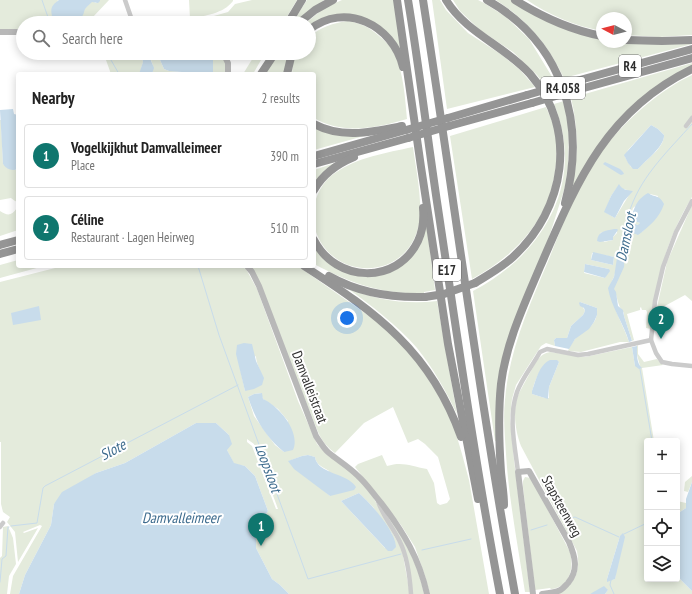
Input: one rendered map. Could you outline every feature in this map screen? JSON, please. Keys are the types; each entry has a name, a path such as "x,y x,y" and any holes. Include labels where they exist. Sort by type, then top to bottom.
{"highway":[{"path":"292,16 302,0"},
{"path":"308,16 332,0"},
{"path":"397,0 420,167 448,344 482,522 490,540"},
{"name":"E17","path":"408,0 439,214 490,540 500,594"},
{"name":"E17","path":"423,0 482,395 504,532 516,594"},
{"path":"315,268 342,283 365,291 399,298 425,297 444,294 475,283 512,258 526,244 542,221 551,203 558,179 560,152 559,136 549,105 544,95 530,75 516,62 464,23 446,0"},
{"name":"R4.058","path":"488,0 524,26 538,43 551,62 558,76 568,105 573,134 572,167 567,195 554,236"},
{"path":"515,0 564,25 596,34"},
{"path":"316,26 331,19 347,17 364,21 378,28 390,40 398,54 406,84 411,96"},
{"path":"632,40 692,40"},
{"name":"R4","path":"316,163 372,148 424,124 449,122 526,95 692,49"},
{"name":"R4","path":"316,155 407,131 532,103 692,58"},
{"path":"258,72 266,60"},
{"path":"262,72 270,60"},
{"path":"287,72 290,60"},
{"path":"504,532 504,499 499,415 504,366 516,326 554,236 583,174 606,138 624,118 659,88 692,69"},
{"path":"316,125 331,131 348,133 382,130 407,131"},
{"path":"316,187 323,176 330,170 348,159 362,155 372,148"},
{"path":"316,243 331,262 351,271 364,273 378,272 398,264 408,255 418,242 423,224 424,209 420,167"},
{"path":"0,245 16,241"},
{"path":"0,254 16,250"},
{"path":"307,268 334,285 385,324 411,348 422,362 446,400 456,422 477,496"}],"street":[{"path":"125,0 131,16"},
{"path":"0,32 16,32"},
{"path":"226,60 228,72"},
{"path":"686,126 692,118"},
{"path":"692,201 676,232 662,267 655,301 651,340 654,350 662,362 692,366"},
{"name":"Damvalleistraat","path":"249,268 260,286 316,436 328,453 358,475 378,499 409,544 422,574 426,594"},
{"path":"518,472 513,434 514,401 540,352 547,349 578,354 588,354 651,340"},
{"name":"Stapsteenweg","path":"533,594 518,472 529,470 573,552 575,564 574,572 565,587 558,591 542,594"},
{"name":"Damvalleistraat","path":"378,499 381,512 403,548 411,594"}],"green space":[{"path":"0,0 59,0 57,1 56,16 16,16 16,30 0,30"},
{"path":"100,0 109,0 94,16 77,16 92,1 96,3"},
{"path":"189,0 233,0 224,9 219,11 204,16 190,16"},
{"path":"252,0 297,0 287,16 214,16 228,12 235,4"},
{"path":"307,0 324,0 303,16 297,16"},
{"path":"342,0 394,0 401,55 398,48 354,15 316,25 316,16 314,16 324,8"},
{"path":"432,0 440,0 446,10 468,33 502,55 520,70 535,87 447,109"},
{"path":"453,0 478,0 506,17 529,39 554,80 543,83 537,75 513,52 480,30 460,11"},
{"path":"496,0 511,0 596,35 596,48 632,48 632,43 692,44 564,78 551,54 536,34 508,8"},
{"path":"527,0 692,0 692,35 659,37 632,35 632,12 596,12 596,30 563,19"},
{"path":"348,21 360,24 371,30 385,41 393,50 402,77 407,119 372,127 348,128 336,127 316,119 316,72 292,72 293,61 316,60 316,32 327,26"},
{"path":"106,60 143,60 140,72 110,72"},
{"path":"160,60 164,69 182,72 153,72 153,66 151,61"},
{"path":"213,60 224,60 226,72 213,72"},
{"path":"252,60 261,60 254,72 244,72"},
{"path":"275,60 288,60 285,72 266,72"},
{"path":"692,63 692,66 631,108 572,189 576,166 577,144 574,110 571,98"},
{"path":"692,75 692,197 675,229 659,277 651,329 646,328 646,310 642,310 641,307 640,310 627,314 634,340 632,341 624,313 613,289 624,260 623,254 626,254 630,232 628,222 631,220 640,223 639,225 630,224 632,231 642,232 645,229 658,196 650,194 633,208 630,218 626,222 626,236 622,244 611,284 613,300 629,342 620,342 581,352 568,351 575,338 590,327 595,321 597,313 597,308 580,302 585,311 583,315 571,326 567,338 556,338 554,340 555,346 546,343 541,346 516,385 512,399 510,418 530,592 525,592 509,489 504,427 504,407 507,381 521,328 574,198 598,156 626,123 657,96","holes":["651,125 664,135 658,149 638,169 631,167 625,157 628,150","619,185 620,188 627,190 629,195 615,218 605,212 611,196","617,229 617,233 613,237 613,240 604,242 600,233","592,253 614,257 613,265 591,260","585,264 609,269 605,278 584,273"]},
{"path":"564,101 569,128 568,166 565,187 550,234 509,339 497,441 495,441 473,291 498,276 520,257 538,236 552,213 561,188 565,161 563,133 554,104"},
{"path":"546,107 555,131 556,162 553,184 546,204 524,239 509,254 492,267 472,279 450,136"},
{"path":"1,120 3,164 16,170 16,201 11,198 0,200"},
{"path":"316,126 371,134 316,149"},
{"path":"413,147 420,199 420,219 418,228 410,246 398,258 383,266 367,268 351,266 336,258 323,246 316,231 317,195 327,180 335,173 363,159"},
{"path":"335,163 316,184 316,169"},
{"path":"692,205 692,301 685,295 661,308 657,315 657,307 667,262"},
{"path":"16,209 16,231 0,236 0,211 5,214 13,213"},
{"path":"426,221 435,290 424,293 381,290 341,277 316,265 316,247 349,273 400,265"},
{"path":"16,261 16,268 37,268 0,278 0,265"},
{"path":"55,268 244,268 257,289 298,401 317,444 326,454 354,474 373,497 402,550 410,594 289,594 272,579 256,548 256,529 268,511 255,476 245,466 234,464 227,450 229,435 216,423 196,423 125,463 96,473 54,504 51,525 25,575 19,594 10,594 13,576 42,526 40,525 23,532 24,533 38,528 18,562 15,532 7,522 10,517 3,512 1,504 0,282","holes":["256,356 257,364 262,376 245,391 240,368","261,393 263,399 278,409 288,421 284,452 275,445 254,416 248,397","247,439 254,444 278,509 276,509 252,446 247,442","308,455 315,457 318,464 329,471 330,496 289,461","359,493 373,507 392,534 385,548 341,501"]},
{"path":"252,268 300,268 379,323 400,343 419,365 451,417 469,480 489,594 430,594 415,547 401,525 355,467 358,464 382,455 387,466 402,464 427,469 434,483 437,503 440,505 447,503 450,499 438,457 418,439 408,443 393,407 364,423 335,453 327,446 318,432"},
{"path":"347,288 369,296 403,302 437,301 457,414 439,380 417,348 384,316"},
{"path":"638,345 638,354 644,362 657,359 663,365 642,368 654,438 644,438 644,582 680,582 680,579 692,591 692,594 605,594 608,590 590,594 557,594 568,586 575,577 578,565 577,551 521,446 515,420 519,393 536,362 546,353 550,352 585,357 632,347 635,366 640,366 637,355","holes":["553,360 559,362 549,387 549,398 532,394 534,384 545,365","620,536 615,579 607,579"]},
{"path":"692,476 692,482 688,492 684,491 685,482"},
{"path":"525,477 531,478 570,552 571,570 569,576 563,585 551,589 535,590 523,487"},
{"path":"680,502 686,503 686,508 680,512"},
{"path":"382,510 397,529 414,560 424,594 412,594 404,548"},
{"path":"8,526 13,538 16,564 9,576 7,594 0,594 0,558 2,556 3,527"}],"water":[{"path":"59,0 100,0 98,3 92,2 85,9 82,16 52,16 51,11"},
{"path":"143,60 151,60 154,68 153,72 140,72"},
{"path":"160,60 213,60 213,72 182,72 164,69"},
{"path":"13,109 14,114 16,114 16,170 10,170 3,164 0,110"},
{"path":"651,125 664,135 661,144 638,169 633,169 624,155"},
{"path":"605,162 620,169 624,174 621,175 603,164"},
{"path":"619,184 623,189 633,191 624,201 615,218 604,212 611,196"},
{"path":"648,193 659,197 664,204 654,221 638,235 633,233 630,224 638,225 640,223 631,220 628,222 630,232 626,254 623,254 624,267 614,289 616,292 618,306 623,310 632,341 629,342 612,302 608,288 614,277 617,258 626,236 626,222 632,215 639,200"},
{"path":"614,229 618,230 613,237 613,240 597,241 600,233"},
{"path":"593,252 614,257 613,265 591,260"},
{"path":"585,264 609,269 610,271 605,278 584,272"},
{"path":"580,302 597,308 597,315 594,322 589,329 575,339 569,349 555,346 554,340 556,338 567,338 571,326 583,315 585,311 584,308 580,306"},
{"path":"39,306 41,320 13,325 11,313"},
{"path":"244,343 252,344 256,361 264,378 262,385 245,391 236,354 237,345"},
{"path":"637,346 638,361 642,368 639,369 635,366 632,347"},
{"path":"550,360 557,360 559,362 549,387 548,399 532,394 532,391 543,365"},
{"path":"262,393 263,399 276,407 287,420 294,435 295,443 293,450 284,452 271,440 258,421 248,397 254,394"},
{"name":"Damvalleimeer","path":"196,423 216,423 229,435 232,444 227,450 234,463 245,466 255,476 268,511 256,529 256,548 272,579 289,594 19,594 25,575 51,525 54,504 62,492 96,473 125,463"},
{"path":"308,455 315,457 317,463 321,467 352,482 356,487 354,490 330,496 294,469 288,461"},
{"path":"692,482 692,591 680,579 680,512 686,508 686,499"},
{"path":"359,493 376,510 387,525 395,540 396,547 392,551 388,551 341,501"},
{"path":"623,533 625,537 615,579 607,582 620,536"},
{"path":"604,586 608,590 605,594 590,594"}],"waterway":[{"name":"Loopsloot","path":"42,0 48,16"},
{"name":"Loopsloot","path":"111,60 118,72"},
{"name":"Damsloot","path":"627,222 631,207 642,184 657,163 692,124"},
{"name":"Loopsloot","path":"199,268 219,335 308,579 401,554"},
{"name":"Damsloot","path":"640,369 652,438"},
{"name":"Slote","path":"11,526 37,523 43,488 45,486 238,385"},
{"name":"Loopsloot","path":"566,519 575,517 619,537"},
{"name":"Damsloot","path":"624,534 644,524"},
{"name":"Loopsloot","path":"531,530 547,525"},
{"name":"Slote","path":"0,582 2,559 6,556 9,527"},
{"name":"Loopsloot","path":"422,550 471,539"},
{"name":"Damsloot","path":"611,580 610,585 614,594"}],"place":[{"name":"Céline","path":"661,339"},
{"name":"Vogelkijkhut Damvalleimeer","path":"261,546"}]}
